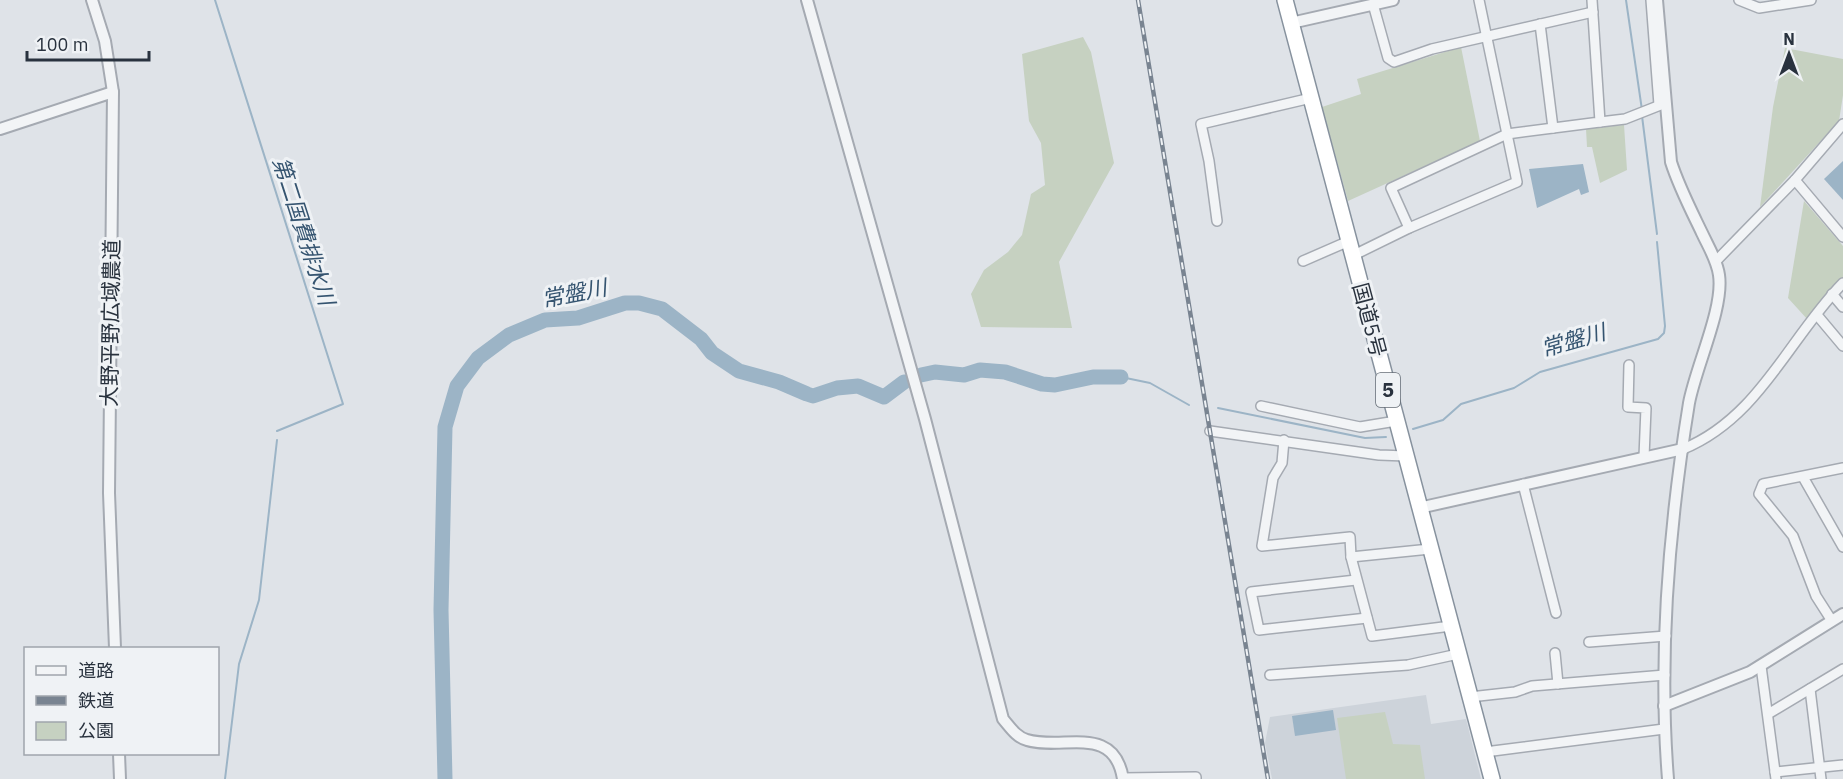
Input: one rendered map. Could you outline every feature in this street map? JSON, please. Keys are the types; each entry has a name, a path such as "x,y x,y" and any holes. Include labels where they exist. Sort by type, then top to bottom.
{"highway":[{"name":"国道5号","path":"1285,0 1492,779"}],"street":[{"name":"大野平野広域農道","path":"92,0 105,41 113,92 109,493 115,647"},
{"path":"807,0 925,419 1003,718 1015,733 1026,740 1084,741 1099,745 1112,753 1120,765 1123,778 1196,777 1196,779"},
{"path":"1291,23 1393,0"},
{"path":"1303,261 1409,228 1517,182 1479,0"},
{"path":"1592,0 1600,122"},
{"path":"1651,0 1662,104 1677,180 1716,261 1719,275 1718,298 1695,378 1683,449 1669,574 1664,706 1668,779"},
{"path":"1657,0 1662,104"},
{"path":"1739,0 1759,8 1811,0"},
{"path":"1373,4 1388,58 1394,62 1486,36 1593,12"},
{"path":"1540,24 1553,128"},
{"path":"0,129 113,92"},
{"path":"1217,221 1202,124 1311,98"},
{"path":"1409,228 1391,188 1507,134 1625,119 1662,104"},
{"path":"1716,261 1795,180 1843,124"},
{"path":"1795,180 1843,237"},
{"path":"1419,508 1683,449 1698,443 1742,410 1843,283"},
{"path":"1832,294 1843,307"},
{"path":"1817,315 1843,346"},
{"path":"1629,365 1628,407 1646,408 1644,457"},
{"path":"1261,406 1360,426 1374,426 1396,421"},
{"path":"1210,431 1378,455 1406,456"},
{"path":"1284,441 1282,463 1273,478 1263,546 1350,537 1356,580 1372,636 1451,626"},
{"path":"1832,621 1816,596 1793,536 1759,494 1763,484 1843,468"},
{"path":"1803,477 1843,547"},
{"path":"1523,484 1556,613"},
{"path":"1351,557 1430,549"},
{"path":"1356,580 1251,592 1259,630 1367,618"},
{"path":"1664,706 1761,666 1843,614"},
{"path":"1589,642 1666,636"},
{"path":"1270,675 1408,665 1458,654"},
{"path":"1555,654 1558,684"},
{"path":"1761,666 1776,775 1843,765"},
{"path":"1768,714 1843,669"},
{"path":"1470,697 1558,684 1665,675"},
{"path":"1810,689 1821,779"},
{"path":"1485,752 1664,729"},
{"path":"119,755 120,779"}],"shaded area":[{"path":"1426,695 1431,724 1466,719 1481,779 1272,779 1265,743 1270,717"}],"green space":[{"path":"1083,37 1091,52 1114,163 1059,262 1072,328 981,327 971,294 984,270 1008,252 1022,235 1031,194 1045,185 1041,143 1029,121 1022,54"},
{"path":"1461,47 1480,141 1348,201 1322,107 1361,94 1357,79"},
{"path":"1785,48 1843,59 1843,95 1839,121 1760,207 1773,107"},
{"path":"1624,125 1627,170 1600,183 1592,147 1587,147 1586,129"},
{"path":"1804,201 1843,246 1843,277 1820,301 1808,320 1788,298"},
{"path":"1385,712 1393,744 1420,745 1425,779 1346,779 1337,718"}],"water":[{"path":"1843,161 1843,200 1824,179"},
{"path":"1583,164 1589,192 1581,195 1579,189 1537,208 1529,169"},
{"path":"1333,710 1336,730 1295,736 1292,716"}],"waterway":[{"name":"第二国費排水川","path":"215,0 343,404 277,431"},
{"name":"常盤川","path":"1626,0 1642,110"},
{"name":"常盤川","path":"1642,116 1657,234"},
{"name":"常盤川","path":"1413,429 1443,420 1461,404 1514,388 1540,372 1658,339 1664,333 1665,326 1657,242"},
{"name":"常盤川","path":"445,779 441,610 445,427 457,386 478,358 509,335 545,320 578,318 625,303 639,303 662,309 701,339 712,353 739,371 779,382 813,396 837,388 858,386 884,397 904,382"},
{"name":"常盤川","path":"921,375 935,372 964,375 980,370 1005,372 1042,384 1055,385 1093,377 1121,377"},
{"name":"常盤川","path":"1121,377 1150,383 1189,405"},
{"name":"常盤川","path":"1218,408 1365,438 1386,437"},
{"name":"第二国費排水川","path":"225,779 239,664 259,600 277,440"}],"railway":[{"path":"1138,0 1268,779"}]}
